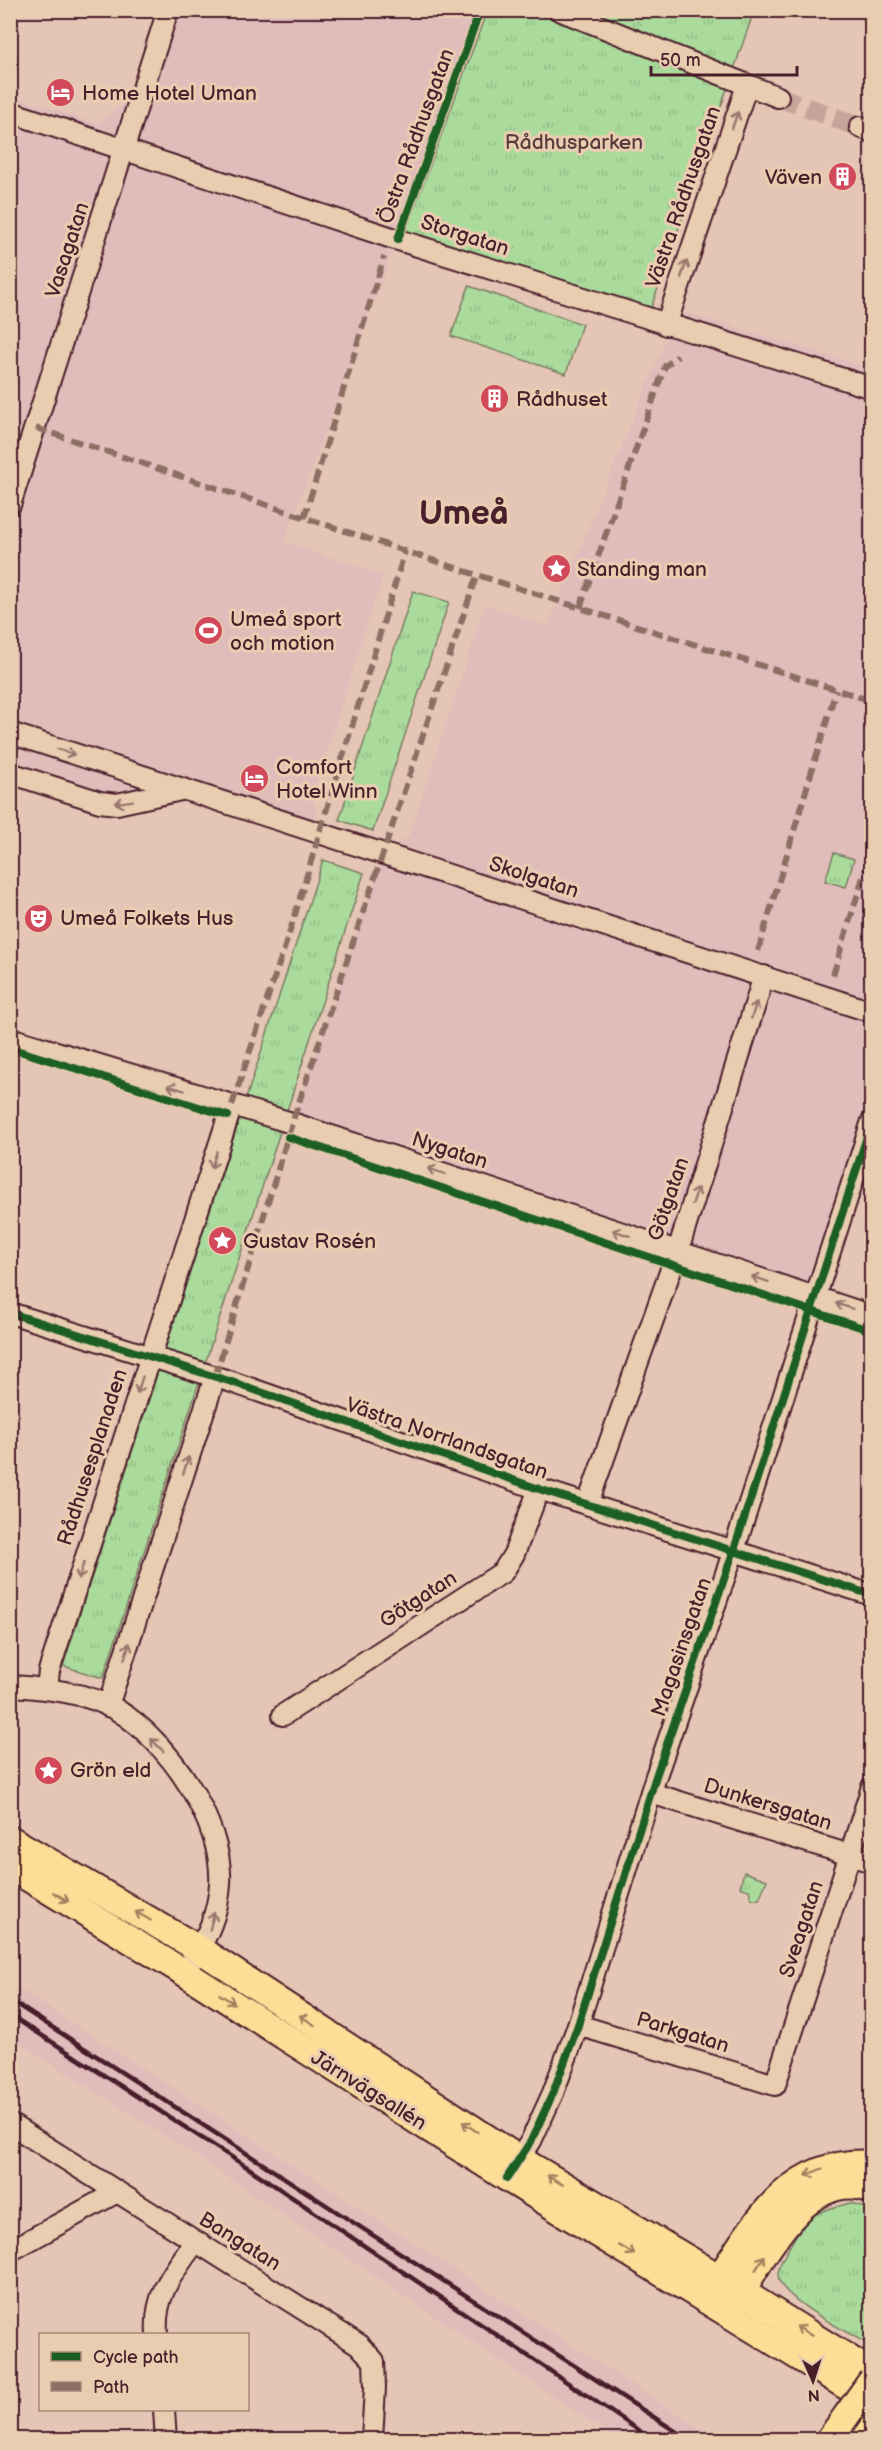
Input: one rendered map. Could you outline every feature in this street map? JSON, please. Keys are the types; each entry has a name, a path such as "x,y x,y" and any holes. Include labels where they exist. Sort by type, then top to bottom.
{"main road":[{"name":"Järnvägsallén","path":"10,1839 199,1949 513,2168"},
{"name":"Järnvägsallén","path":"10,1867 735,2302"},
{"path":"713,2288 772,2205 801,2178 833,2165 872,2164"},
{"path":"735,2302 775,2239 804,2203 830,2190 853,2186 872,2190"},
{"path":"735,2302 872,2373"},
{"path":"735,2302 872,2402"},
{"path":"829,2439 872,2380"},
{"path":"859,2439 872,2423"}],"street":[{"name":"Vasagatan","path":"10,505 168,10"},
{"path":"559,10 778,97"},
{"name":"Västra Rådhusgatan","path":"666,325 747,85"},
{"name":"Storgatan","path":"10,112 666,325 872,388"},
{"name":"Skolgatan","path":"10,733 872,1012"},
{"path":"10,773 100,802 117,804 181,790"},
{"name":"Götgatan","path":"588,1503 676,1251 764,976"},
{"name":"Nygatan","path":"10,1038 232,1105 872,1316"},
{"name":"Rådhusesplanaden","path":"47,1689 49,1671 232,1105"},
{"name":"Magasinsgatan","path":"513,2168 531,2141 553,2093 578,2025 651,1792 734,1550 872,1121"},
{"name":"Västra Norrlandsgatan","path":"10,1313 215,1377 539,1489 872,1595"},
{"path":"108,1706 215,1377"},
{"name":"Götgatan","path":"283,1715 503,1572 514,1554 539,1489"},
{"path":"10,1686 47,1689 108,1706 139,1727 170,1757 192,1790 208,1823 214,1843 220,1881 209,1933 185,1972"},
{"name":"Sveagatan","path":"775,2085 872,1787"},
{"name":"Dunkersgatan","path":"651,1792 872,1862"},
{"name":"Parkgatan","path":"578,2025 775,2085"},
{"name":"Bangatan","path":"10,2124 358,2344 374,2361 372,2439"},
{"path":"10,2251 117,2192"},
{"path":"158,2333 156,2319 164,2286 195,2242"},
{"path":"164,2411 166,2439"}],"shaded area":[{"path":"168,11 483,11 284,542 383,575 313,794 318,834 181,790 117,804 11,773 11,95 96,124 143,90"},
{"path":"678,310 871,368 871,1121 816,1297 292,1123 383,854 409,837 485,605 548,626"},
{"path":"10,1983 716,2439 617,2439 201,2159 11,2037"}],"green space":[{"name":"Rådhusparken","path":"487,11 754,11 650,311 406,231"},
{"path":"469,286 582,324 566,374 451,336"},
{"path":"413,591 449,602 373,831 339,820"},
{"path":"834,853 854,859 846,887 825,881"},
{"path":"323,860 364,873 103,1678 63,1666"},
{"path":"744,1872 767,1880 759,1899 752,1899 749,1890 740,1887"},
{"path":"851,2203 871,2209 872,2341 869,2345 833,2325 793,2298 784,2289 778,2276 783,2258 808,2220 822,2211"}],"tunnel":[{"path":"778,97 860,127"}],"railway":[{"path":"10,2000 689,2440"},
{"path":"10,2015 247,2167 653,2440"}],"marked path":[{"path":"304,518 384,257"},
{"path":"580,608 665,366 678,356"},
{"path":"36,428 477,575 872,701"},
{"path":"232,1105 289,934 405,551"},
{"path":"215,1377 292,1123 477,575"},
{"path":"758,951 836,690"},
{"path":"833,975 872,848"}],"cycle path":[{"name":"Östra Rådhusgatan","path":"398,239 480,10"},
{"path":"10,1048 228,1116"},
{"path":"507,2178 531,2141 553,2093 578,2025 656,1776 734,1550 872,1121"},
{"path":"288,1137 872,1331"},
{"path":"10,1313 232,1382 539,1489 872,1595"}],"place":[{"name":"Home Hotel Uman","path":"61,93"},
{"name":"Väven","path":"843,177"},
{"name":"Rådhuset","path":"495,399"},
{"name":"Standing man","path":"556,569"},
{"name":"Umeå sport och motion","path":"209,631"},
{"name":"Comfort Hotel Winn","path":"255,779"},
{"name":"Umeå Folkets Hus","path":"39,918"},
{"name":"Gustav Rosén","path":"222,1241"},
{"name":"Grön eld","path":"49,1770"}],"district":[{"name":"Umeå","path":"464,512"}]}
